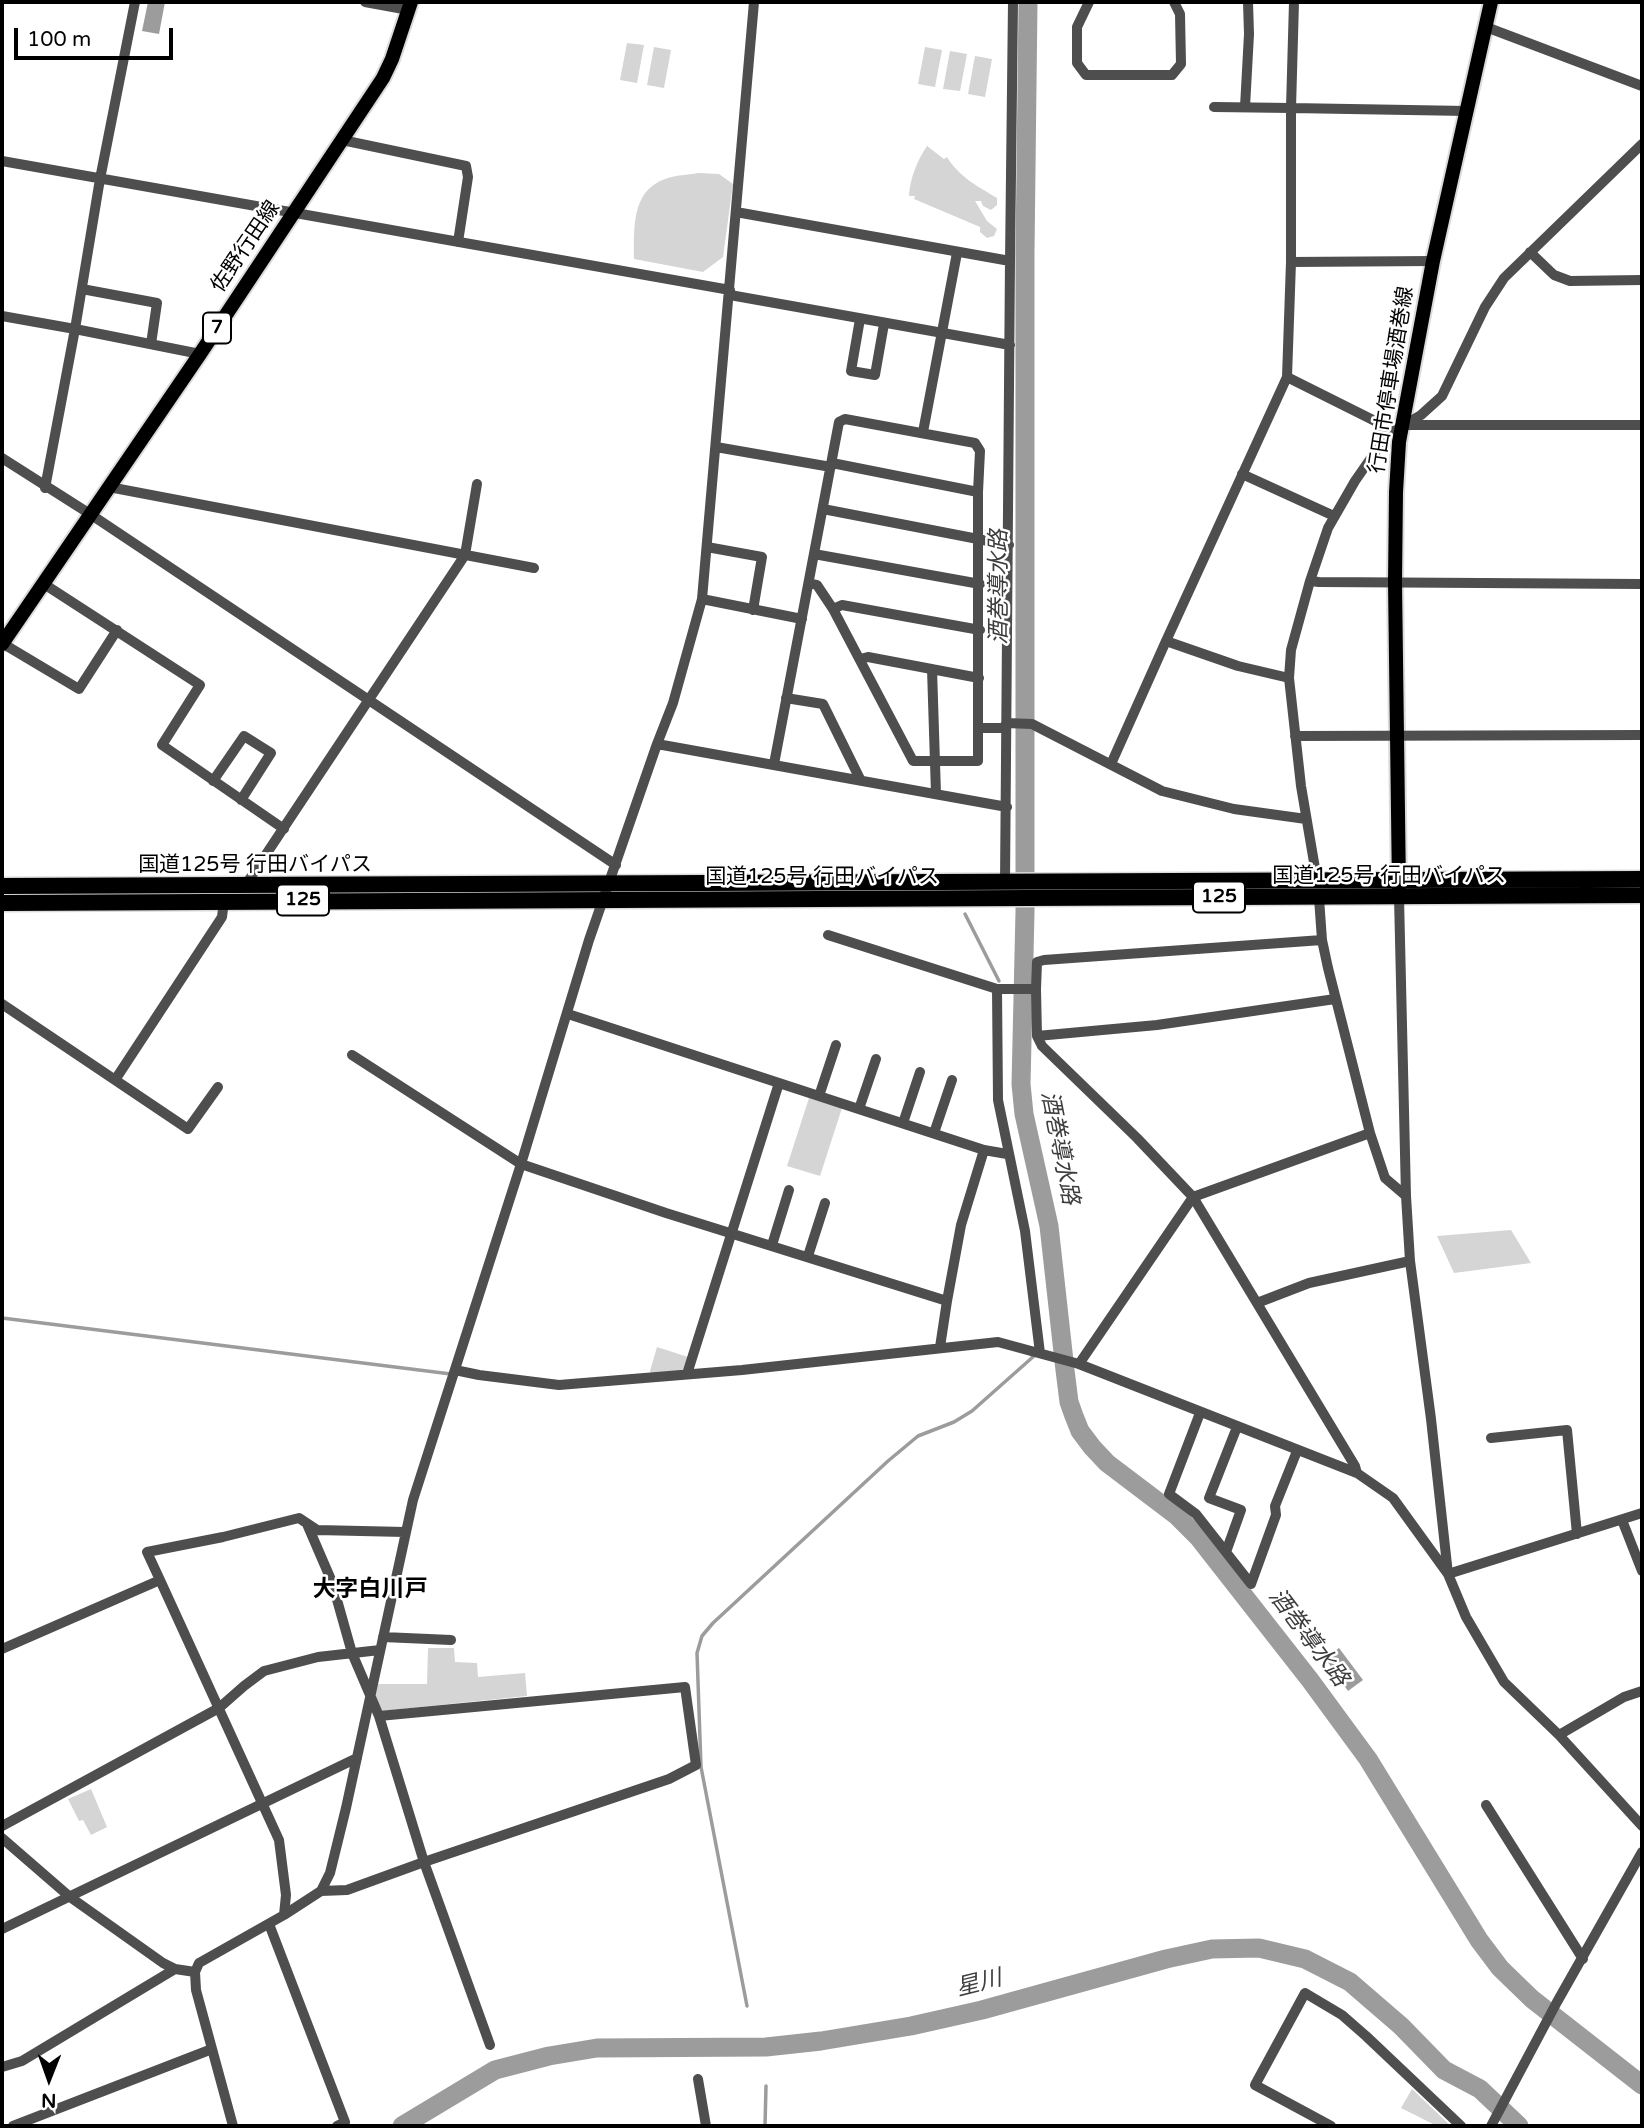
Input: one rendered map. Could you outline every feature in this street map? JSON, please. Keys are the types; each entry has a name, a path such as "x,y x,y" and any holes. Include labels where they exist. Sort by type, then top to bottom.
{"highway":[{"name":"国道125号 行田バイパス","path":"1036,890 1317,880 1642,879"},
{"name":"国道125号 行田バイパス","path":"2,887 610,883 1008,888 1319,898 1642,895"},
{"name":"国道125号 行田バイパス","path":"2,903 604,900 1008,888"}],"main road":[{"name":"行田市停車場酒巻線","path":"1399,897 1395,582 1396,492 1402,425 1433,261 1491,2"},
{"name":"佐野行田線","path":"2,643 200,354 383,78 410,6"}],"street":[{"path":"45,488 100,179 135,2"},
{"path":"365,2 410,6"},
{"path":"233,2126 196,1990 195,1972 199,1963 321,1891 330,1873 413,1500 521,1164 589,940 673,703 702,598 754,2"},
{"path":"1008,888 1013,2"},
{"path":"1089,2 1077,27 1076,39 1077,63 1086,75 1172,75 1181,64 1180,14 1174,2"},
{"path":"1245,107 1248,2"},
{"path":"1111,764 1287,377 1294,2"},
{"path":"1486,27 1642,86"},
{"path":"1214,107 1467,111"},
{"path":"342,140 466,166 468,177 458,242"},
{"path":"1317,880 1306,819 1289,678 1291,650 1310,580 1334,516 1387,435 1421,415 1442,396 1485,307 1503,278 1642,144"},
{"path":"2,161 458,242 884,324 1010,345"},
{"path":"736,212 1010,261"},
{"path":"1530,252 1554,275 1570,281 1642,280"},
{"path":"923,432 957,253"},
{"path":"1291,262 1433,261"},
{"path":"82,289 157,303 151,344"},
{"path":"2,316 200,354"},
{"path":"860,319 851,371 876,375 884,324"},
{"path":"1287,377 1379,423 1387,435"},
{"path":"774,764 839,422 845,419 975,443 980,452 978,761 914,761 833,609 817,585 809,583"},
{"path":"1402,425 1642,425"},
{"path":"716,447 978,492"},
{"path":"2,458 617,865"},
{"path":"1241,474 1334,516"},
{"path":"246,887 465,555 477,484"},
{"path":"109,487 534,568"},
{"path":"823,509 1009,545"},
{"path":"707,547 762,557 753,610"},
{"path":"814,554 980,584"},
{"path":"1310,580 1642,584"},
{"path":"44,584 200,685 162,745 284,829"},
{"path":"702,598 802,618"},
{"path":"833,609 842,606 980,630"},
{"path":"2,643 79,690 117,630"},
{"path":"1166,641 1238,666 1289,678"},
{"path":"860,659 867,657 979,678"},
{"path":"932,669 936,794"},
{"path":"786,698 823,704 860,779"},
{"path":"979,728 1032,724 1162,791 1234,809 1306,819"},
{"path":"1295,736 1642,735"},
{"path":"214,781 244,736 271,753 241,800"},
{"path":"657,744 1007,807"},
{"path":"1399,897 1410,1261 1448,1574"},
{"path":"1319,898 1322,940 1370,1133 1385,1178 1406,1196"},
{"path":"115,1080 222,917 223,901"},
{"path":"828,935 997,989 1033,989"},
{"path":"1322,940 1044,960 1037,962 1033,989 1037,1036 1042,1046 1137,1138 1193,1197 1357,1473"},
{"path":"997,989 998,1100 1025,1231 1040,1353"},
{"path":"1037,1036 1157,1025 1335,999"},
{"path":"2,1004 188,1129 218,1087"},
{"path":"568,1014 984,1150 1007,1154"},
{"path":"819,1096 836,1045"},
{"path":"352,1055 521,1164 947,1301"},
{"path":"859,1109 876,1059"},
{"path":"903,1123 920,1072"},
{"path":"934,1133 952,1080"},
{"path":"687,1374 779,1083"},
{"path":"1076,1364 1193,1197 1370,1133"},
{"path":"940,1347 961,1226 984,1150"},
{"path":"772,1245 789,1190"},
{"path":"808,1256 825,1203"},
{"path":"1257,1303 1309,1283 1410,1261"},
{"path":"455,1370 559,1385 998,1342 1076,1364 1357,1473 1393,1498 1448,1574 1466,1617 1504,1682 1559,1735 1642,1826"},
{"path":"1200,1413 1169,1494 1196,1514 1251,1584 1276,1515 1275,1506 1297,1451"},
{"path":"1226,1552 1241,1510 1209,1498 1237,1427"},
{"path":"1491,1438 1567,1430 1577,1534"},
{"path":"1448,1574 1642,1513"},
{"path":"284,1915 286,1895 279,1840 147,1552 299,1518 317,1530 405,1532"},
{"path":"1622,1520 1642,1571"},
{"path":"307,1524 332,1582 352,1653 379,1716 424,1862 490,2045"},
{"path":"2,1649 160,1580"},
{"path":"383,1636 451,1640"},
{"path":"2,1826 219,1709 264,1671 317,1657 380,1650"},
{"path":"321,1891 347,1890 668,1779 696,1765 685,1687 379,1716"},
{"path":"1559,1735 1624,1697 1642,1691"},
{"path":"2,1928 357,1758"},
{"path":"1486,1805 1583,1959"},
{"path":"2,1838 70,1897 163,1963 175,1969 195,1972"},
{"path":"1491,2126 1642,1852"},
{"path":"268,1924 345,2122 337,2126"},
{"path":"2,2067 22,2062 175,1969"},
{"path":"1331,2126 1316,2122 1255,2085 1305,1993 1350,2022 1461,2126"},
{"path":"13,2126 212,2049"},
{"path":"698,2079 706,2126"}],"shaded area":[{"path":"148,2 165,2 159,34 142,31"},
{"path":"627,43 644,45 637,83 620,80"},
{"path":"654,47 671,50 664,88 647,85"},
{"path":"925,47 942,50 935,87 918,84"},
{"path":"950,51 967,54 960,91 943,89"},
{"path":"975,56 992,59 985,97 968,94"},
{"path":"927,146 944,159 947,157 963,176 997,198 997,205 991,210 983,206 981,201 975,201 987,221 997,229 994,236 987,238 980,232 980,227 914,199 915,196 909,196 915,170"},
{"path":"698,173 719,174 733,184 723,257 703,272 634,259 637,212 646,192 665,179"},
{"path":"809,1098 842,1108 820,1176 787,1166"},
{"path":"1511,1230 1531,1263 1454,1273 1437,1236"},
{"path":"657,1347 688,1357 683,1372 651,1375"},
{"path":"428,1648 454,1648 455,1662 477,1663 478,1677 525,1673 527,1696 381,1711 374,1695 378,1684 427,1684"},
{"path":"1339,1648 1363,1680 1348,1691 1325,1658"},
{"path":"91,1789 107,1827 91,1835 83,1820 79,1821 68,1799"},
{"path":"1412,2089 1451,2126 1437,2126 1401,2108"}],"waterway":[{"name":"酒巻導水路","path":"1028,2 1025,252 1025,912 1021,1084 1024,1114 1049,1226 1069,1402 1080,1431 1092,1447 1107,1463 1177,1516 1198,1537 1310,1680 1368,1759 1479,1940 1500,1968 1532,1999 1642,2085"},
{"path":"965,914 999,981"},
{"path":"2,1318 451,1374"},
{"path":"747,2006 701,1767 697,1653 702,1636 888,1461 918,1436 954,1422 972,1411 1032,1356"},
{"name":"星川","path":"402,2126 495,2070 549,2056 597,2048 766,2047 821,2041 911,2026 982,2010 1166,1959 1212,1949 1259,1948 1305,1959 1350,1982 1401,2026 1444,2070 1480,2089 1519,2126"},
{"path":"765,2126 766,2086"}],"district":[{"name":"大字白川戸","path":"370,1590"}]}
